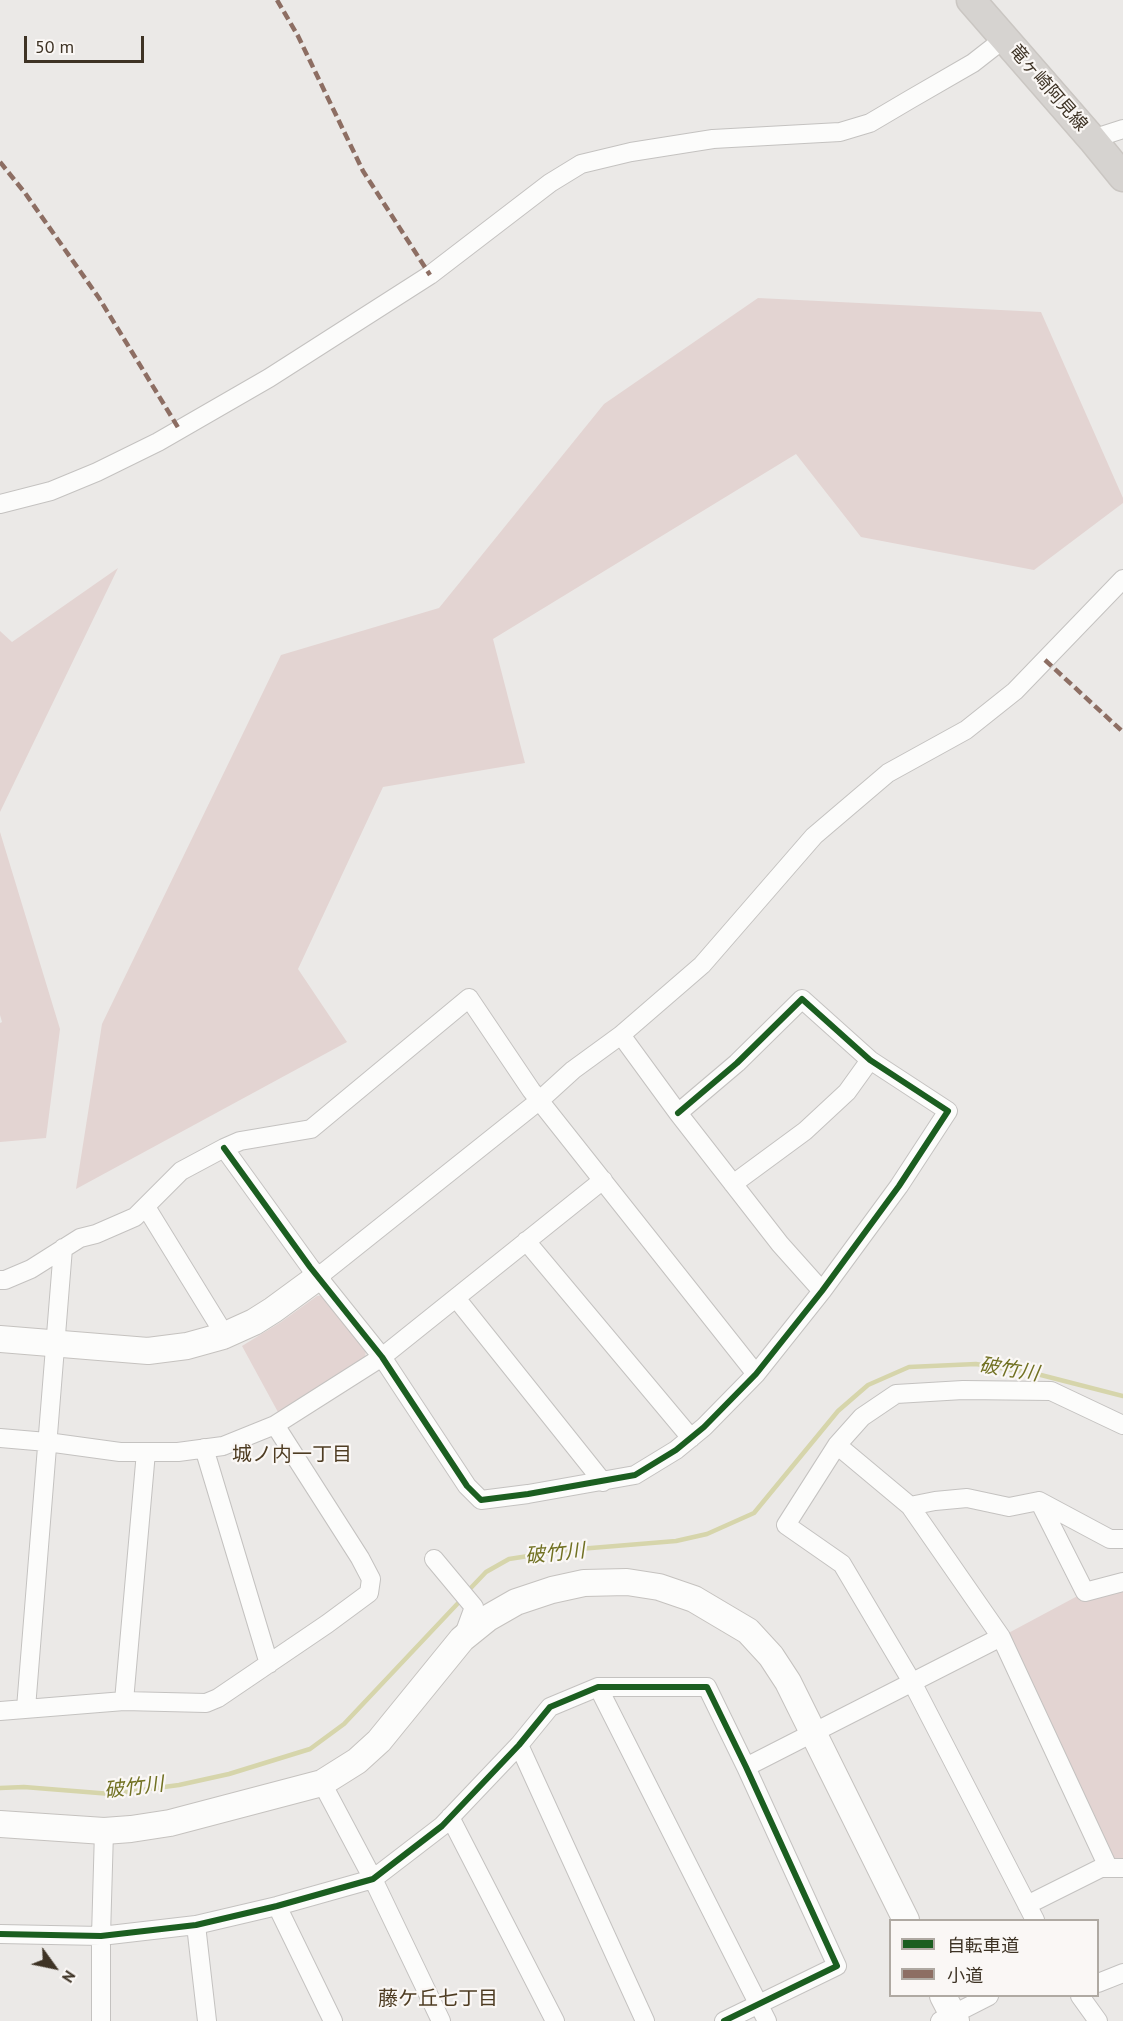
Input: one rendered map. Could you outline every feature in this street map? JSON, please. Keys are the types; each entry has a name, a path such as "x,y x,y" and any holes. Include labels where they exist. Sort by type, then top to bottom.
{"main road":[{"name":"竜ヶ崎阿見線","path":"971,0 1123,177"}],"street":[{"path":"0,504 51,491 98,472 158,442 269,378 430,275 550,183 581,164 631,152 712,139 840,132 870,123 973,63 1005,38"},
{"path":"1092,139 1123,129"},
{"path":"0,1339 148,1351 187,1346 223,1336 273,1310 318,1277 540,1100 573,1070 621,1035 702,965 814,836 888,773 966,730 1015,691 1123,579"},
{"path":"0,1280 31,1269 80,1238 96,1234 135,1217 181,1171 224,1148 240,1141 311,1129 469,998 540,1100 756,1374"},
{"path":"224,1148 318,1277 382,1357 467,1486 481,1500 635,1475 691,1438 756,1374 822,1291 899,1186 948,1111 870,1060 802,999 737,1063 678,1113"},
{"path":"621,1035 678,1113 780,1244 822,1291"},
{"path":"733,1184 805,1131 847,1092 870,1060"},
{"path":"0,1438 120,1452 178,1452 223,1446 275,1425 382,1357 603,1180"},
{"path":"147,1207 223,1336"},
{"path":"526,1241 691,1438"},
{"path":"26,1708 63,1248"},
{"path":"456,1298 603,1482"},
{"path":"837,1444 910,1506 1001,1637 1116,1868 1101,1868 1031,1913 912,1683 842,1564 786,1525 837,1444 862,1417 896,1394 963,1390 1051,1391 1123,1425"},
{"path":"0,1711 124,1701 206,1703 218,1698 269,1664 369,1593 371,1579 360,1558 275,1425"},
{"path":"204,1448 269,1664"},
{"path":"124,1701 146,1452"},
{"path":"910,1506 967,1498 1009,1507 1039,1501 1110,1539 1123,1539"},
{"path":"1039,1501 1085,1592 1123,1581"},
{"path":"434,1559 474,1606 462,1639"},
{"path":"0,1824 104,1830 131,1829 170,1823 322,1783 357,1761 379,1741 462,1639 488,1617 516,1602 552,1590 584,1583 627,1582 659,1587 694,1599 748,1631 771,1656 788,1682 906,1919"},
{"path":"747,1767 1001,1637"},
{"path":"598,1687 766,2021"},
{"path":"0,1934 101,1936 196,1925 277,1906 374,1879 450,1817 519,1745 550,1707 598,1687 707,1687 747,1767 837,1966 724,2021"},
{"path":"519,1745 645,2021"},
{"path":"322,1783 374,1879 441,2021"},
{"path":"450,1817 555,2021"},
{"path":"102,2021 101,1936 104,1830"},
{"path":"277,1906 333,2021"},
{"path":"196,1925 207,2021"},
{"path":"1099,1983 1123,1972"},
{"path":"948,2013 984,1997"},
{"path":"1081,1997 1098,2021"}],"shaded area":[{"path":"758,298 1041,312 1123,498 1123,503 1034,570 861,537 796,454 493,639 525,763 383,787 298,969 347,1042 76,1189 102,1024 281,655 439,608 604,404"},
{"path":"118,568 0,812 0,631 12,642"},
{"path":"0,832 60,1029 46,1138 0,1142 0,1023 2,1022 0,1015"},
{"path":"323,1295 366,1349 365,1359 279,1414 242,1346 317,1296"},
{"path":"1123,1582 1123,1869 1101,1868 1001,1637 1085,1592"}],"waterway":[{"name":"破竹川","path":"466,1593 486,1572 509,1559 567,1550 676,1541 707,1534 754,1513 838,1411 868,1385 909,1367 976,1364 1037,1374 1123,1396"},
{"name":"破竹川","path":"0,1788 24,1787 111,1794 179,1785 229,1774 310,1749 344,1724 461,1600"}],"marked path":[{"path":"277,0 298,36 363,171 430,275"},
{"path":"0,162 25,193 99,298 179,429"},
{"path":"1045,660 1123,732"}],"cycle path":[{"path":"224,1148 310,1267 382,1357 467,1486 481,1500 635,1475 676,1450 704,1427 756,1374 822,1291 899,1186 948,1111 870,1060 802,999 737,1063 678,1113"},
{"path":"0,1934 101,1936 196,1925 277,1906 373,1879 442,1826 519,1745 550,1707 598,1687 707,1687 837,1966 724,2021"}],"district":[{"name":"城ノ内一丁目","path":"292,1455"},
{"name":"藤ケ丘七丁目","path":"438,1999"}]}
